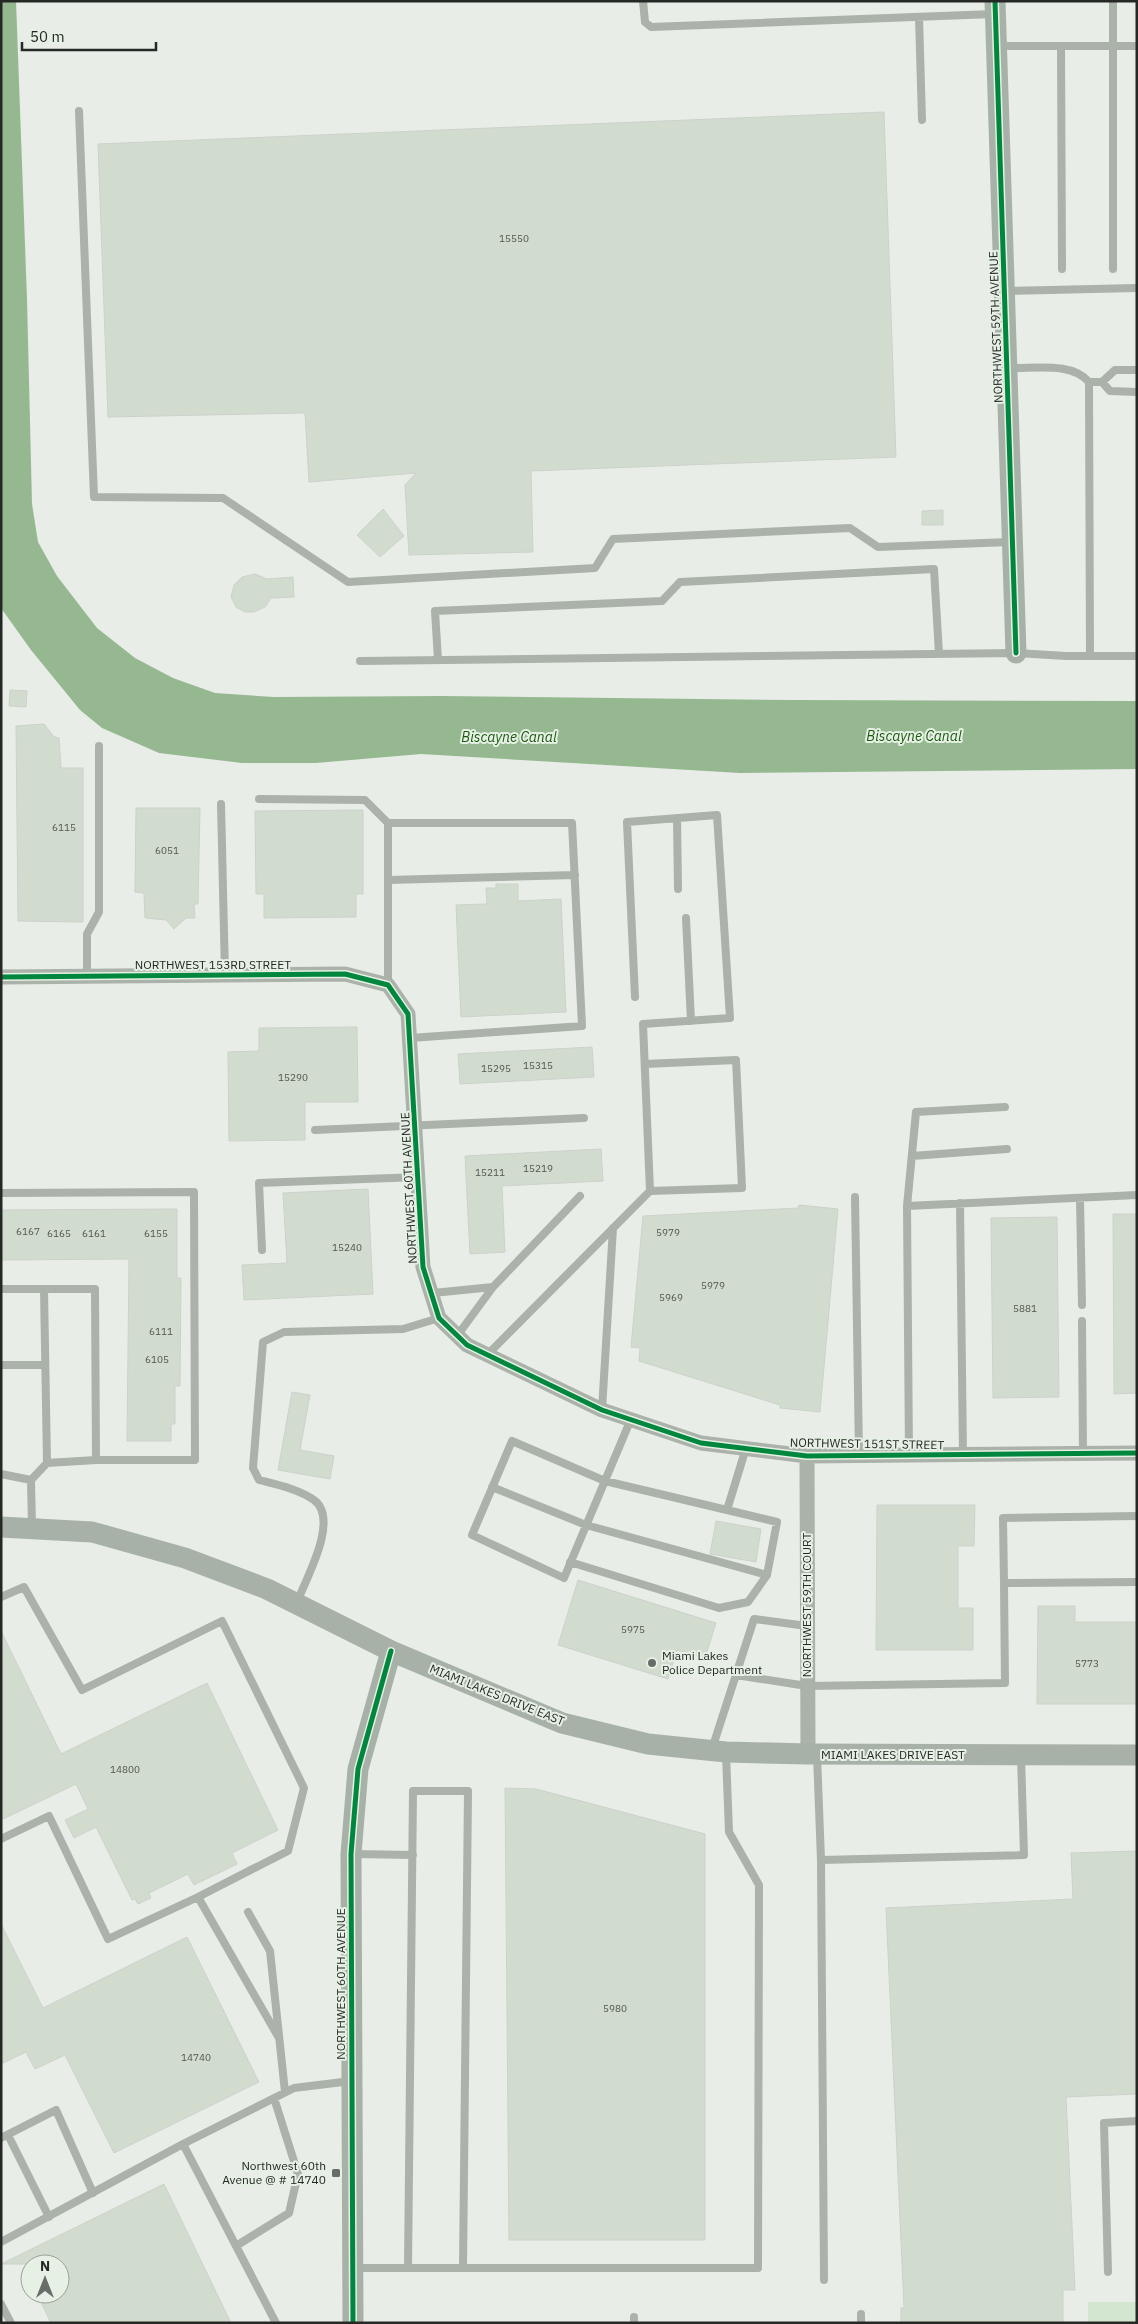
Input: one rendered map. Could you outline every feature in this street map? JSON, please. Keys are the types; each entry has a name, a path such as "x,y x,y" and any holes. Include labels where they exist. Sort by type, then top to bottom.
{"street":[{"name":"NORTHWEST 59TH AVENUE","path":"995,8 1016,653"},
{"name":"NORTHWEST 153RD STREET","path":"1,977 346,974 388,985"},
{"name":"NORTHWEST 60TH AVENUE","path":"388,985 408,1014 423,1267 433,1293 439,1318"},
{"path":"439,1318 467,1345 602,1410"},
{"name":"NORTHWEST 151ST STREET","path":"602,1410 701,1443 807,1456 1137,1454"},
{"name":"NORTHWEST 59TH COURT","path":"807,1456 807,1686 812,1754"},
{"name":"MIAMI LAKES DRIVE EAST","path":"1,1527 32,1527 92,1532 185,1558 267,1589 391,1651 562,1723 648,1744 719,1751 812,1754 1137,1755"},
{"name":"NORTHWEST 60TH AVENUE","path":"353,2323 351,2268 351,1854 358,1769 391,1651"}],"lane":[{"path":"643,1 645,22 651,27 919,17 995,8"},
{"path":"1113,1 1113,269"},
{"path":"919,17 922,120"},
{"path":"997,46 1137,46"},
{"path":"1061,46 1062,269"},
{"path":"79,111 94,497 222,498 348,582 595,568 613,539 850,528 878,547 1012,542"},
{"path":"1005,292 1137,288"},
{"path":"1007,368 1068,369 1082,374 1089,382 1090,656"},
{"path":"1089,382 1102,382 1116,370 1137,370"},
{"path":"1102,382 1110,391 1137,392"},
{"path":"438,660 435,611 662,601 680,582 934,569 939,654"},
{"path":"360,661 1016,653 1137,656"},
{"path":"86,976 87,934 99,912 99,746"},
{"path":"259,799 365,800 388,823 388,985"},
{"path":"221,804 226,975"},
{"path":"635,997 627,822 717,815 730,1018 643,1024 650,1191"},
{"path":"677,818 678,889"},
{"path":"388,823 572,823 582,1026 410,1038"},
{"path":"388,880 575,875"},
{"path":"686,918 691,1021"},
{"path":"487,1355 650,1191 742,1188 736,1060 645,1064"},
{"path":"909,1455 907,1206 916,1112 1005,1107"},
{"path":"315,1130 584,1118"},
{"path":"912,1156 1007,1149"},
{"path":"262,1250 259,1183 418,1177"},
{"path":"1,1193 194,1192 195,1460 96,1460 47,1463 31,1480 32,1527"},
{"path":"907,1206 1137,1195"},
{"path":"457,1336 494,1286 580,1196"},
{"path":"855,1197 859,1455"},
{"path":"1080,1198 1082,1305"},
{"path":"960,1204 963,1455"},
{"path":"602,1410 614,1228"},
{"path":"433,1293 494,1286"},
{"path":"1,1289 95,1289 96,1460"},
{"path":"44,1289 47,1463"},
{"path":"296,1604 325,1528 323,1513 316,1502 300,1492 259,1480 253,1468 263,1342 284,1332 403,1329 439,1318"},
{"path":"1082,1321 1083,1454"},
{"path":"1,1365 45,1365"},
{"path":"570,1562 719,1608 748,1602 767,1575 778,1522 605,1481 512,1441 472,1535 564,1578 570,1562 605,1481 631,1420"},
{"path":"727,1510 746,1448"},
{"path":"1,1474 31,1480"},
{"path":"492,1487 586,1525 767,1575"},
{"path":"736,1675 807,1686 1005,1683 1003,1518 1137,1516"},
{"path":"1004,1583 1137,1582"},
{"path":"1,1597 24,1587 82,1690 222,1621 304,1788 288,1851 198,1897 108,1939 49,1816 1,1839"},
{"path":"351,2268 758,2268 759,1885 729,1832 719,1751 736,1675 754,1619 807,1626"},
{"path":"812,1754 820,1860 824,2280"},
{"path":"820,1860 1024,1855 1021,1755"},
{"path":"408,2268 413,1790 468,1791 463,2268"},
{"path":"351,1854 413,1855"},
{"path":"198,1897 279,2038"},
{"path":"248,1912 270,1951 285,2092"},
{"path":"2,2240 285,2092 294,2088 352,2081"},
{"path":"236,2246 288,2213 296,2184 298,2174 274,2098"},
{"path":"49,2217 5,2136 56,2110 94,2193"},
{"path":"1108,2272 1104,2123 1137,2121"},
{"path":"183,2144 276,2323"},
{"path":"1,2304 11,2323"},
{"path":"861,2314 861,2323"}],"shaded area":[{"path":"1088,2302 1137,2302 1137,2323 1088,2323"}],"water":[{"name":"Biscayne Canal","path":"1,1 16,1 27,299 32,504 38,542 57,576 97,628 135,658 173,678 215,693 274,697 441,696 1137,701 1137,769 740,773 421,754 316,763 242,763 159,753 102,728 80,710 31,650 1,608"}],"building":[{"path":"884,112 896,457 531,471 533,552 409,555 405,485 416,473 309,482 305,413 108,417 98,144"},
{"path":"383,509 404,536 380,557 357,535"},
{"path":"943,510 943,525 922,525 922,511"},
{"path":"255,574 267,579 293,577 294,597 271,598 265,607 254,612 245,612 236,607 231,597 234,585 242,577"},
{"path":"10,690 27,691 26,707 9,706"},
{"path":"44,724 54,737 59,738 61,768 83,768 83,922 18,921 16,726"},
{"path":"136,808 200,808 198,904 194,904 195,918 186,918 174,929 166,920 145,918 144,893 135,892"},
{"path":"363,810 363,894 356,894 356,917 264,918 264,894 256,894 255,811"},
{"path":"496,884 518,884 518,901 561,899 566,1012 461,1017 456,905 487,904 486,888 496,888"},
{"path":"357,1027 358,1102 305,1102 305,1140 229,1141 228,1052 259,1051 259,1028"},
{"path":"592,1047 594,1077 460,1084 458,1054"},
{"path":"601,1149 603,1181 502,1186 505,1252 470,1254 465,1156"},
{"path":"368,1189 373,1294 244,1300 242,1265 287,1263 283,1193"},
{"path":"799,1205 838,1209 820,1412 780,1408 780,1405 639,1361 640,1348 631,1347 643,1216 798,1208"},
{"path":"177,1209 177,1278 181,1278 180,1386 175,1386 175,1424 171,1424 171,1441 127,1441 129,1259 1,1260 1,1210"},
{"path":"1113,1214 1137,1214 1137,1393 1114,1394"},
{"path":"1057,1217 1059,1397 993,1398 991,1218"},
{"path":"292,1392 310,1395 300,1450 334,1456 330,1479 278,1470"},
{"path":"877,1505 975,1505 974,1546 958,1546 958,1608 973,1608 973,1650 876,1650"},
{"path":"716,1521 761,1529 756,1562 710,1554"},
{"path":"578,1580 716,1623 705,1658 677,1650 668,1679 558,1645"},
{"path":"1038,1606 1075,1606 1075,1622 1137,1622 1137,1704 1037,1704"},
{"path":"1,1631 61,1754 207,1683 278,1830 232,1853 237,1864 194,1885 188,1874 149,1893 151,1898 138,1904 135,1899 132,1900 96,1827 74,1838 65,1820 88,1809 76,1784 1,1820"},
{"path":"505,1788 536,1789 705,1834 705,2240 509,2240"},
{"path":"1137,1851 1137,2094 1066,2097 1075,2290 1063,2290 1063,2323 901,2323 901,2308 904,2308 886,1908 1073,1899 1071,1853"},
{"path":"1,1924 43,2008 187,1937 259,2082 114,2153 65,2055 35,2069 26,2052 1,2064"},
{"path":"164,2184 231,2323 51,2323 42,2304 70,2304 70,2254 21,2254"},
{"path":"20,2255 20,2264 1,2264"}],"cycle path":[{"path":"995,1 1016,653"},
{"path":"1,977 345,974 388,985 408,1014 423,1267 439,1318 467,1345 602,1410 701,1443 807,1456 1137,1453"},
{"path":"353,2323 351,1854 358,1769 391,1651"}],"place":[{"name":"Miami Lakes Police Department","path":"652,1663"},
{"name":"Northwest 60th Avenue @ # 14740","path":"336,2173"}]}
